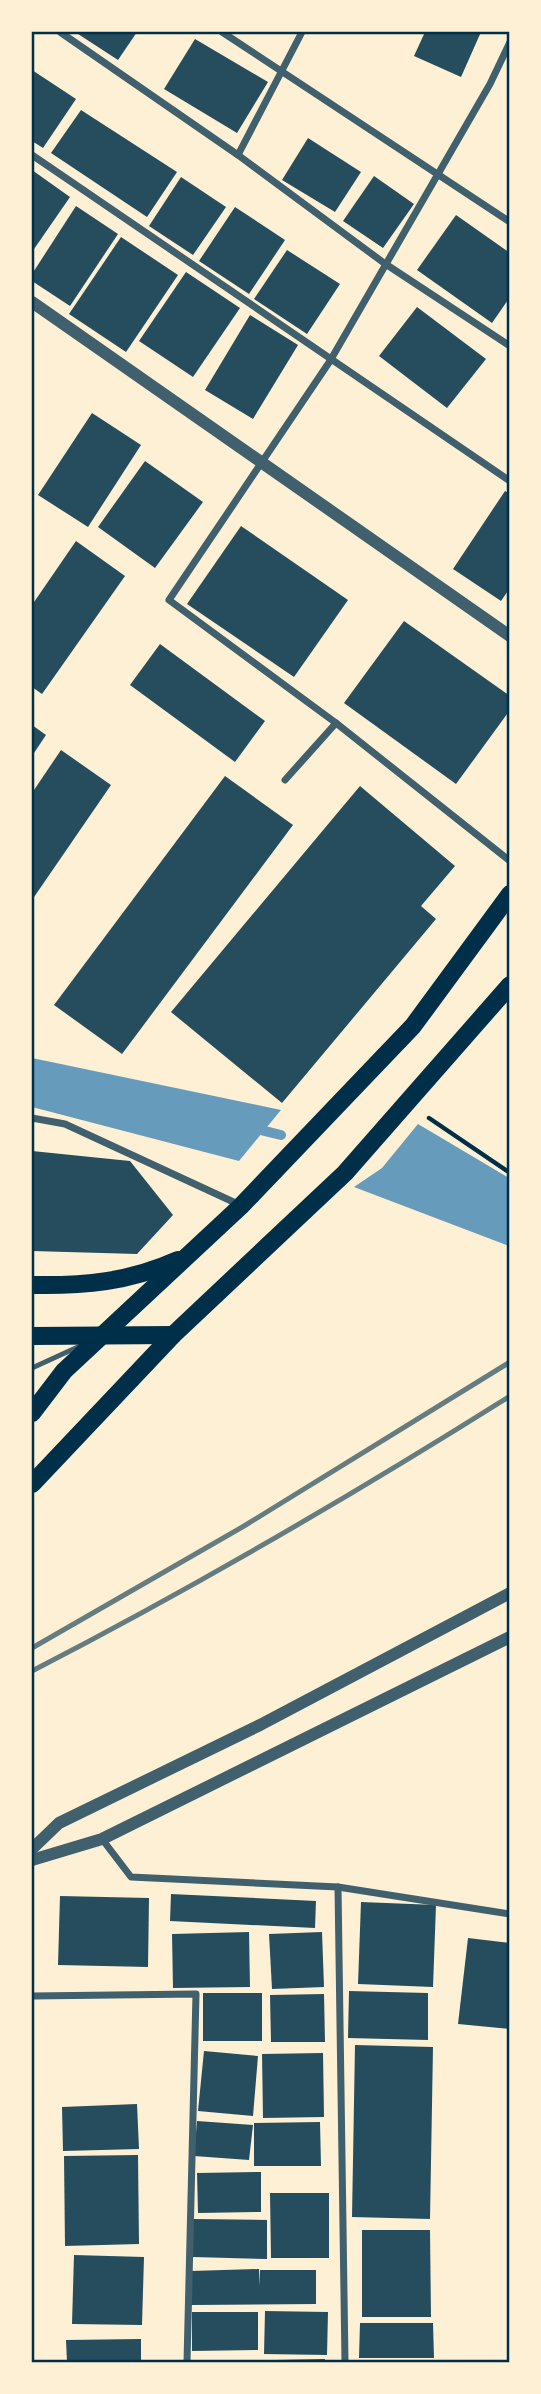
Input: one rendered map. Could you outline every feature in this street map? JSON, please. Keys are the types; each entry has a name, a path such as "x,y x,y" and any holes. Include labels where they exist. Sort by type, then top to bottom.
{"main road":[{"path":"32,1413 64,1371 241,1206 413,1027 509,894"},
{"path":"32,1484 173,1335 345,1173 509,985"},
{"path":"32,1285 85,1286 106,1283 159,1268 191,1254"},
{"path":"32,1336 173,1335"}],"street":[{"path":"60,32 237,155 384,263 509,345"},
{"path":"222,32 509,222"},
{"path":"237,155 302,32"},
{"path":"509,42 490,84 384,263 330,361 260,461 169,600 336,723 509,862"},
{"path":"32,155 509,481"},
{"path":"32,302 509,636"},
{"path":"285,780 336,723"},
{"path":"32,1118 65,1124 241,1206"},
{"path":"32,1849 59,1823 260,1726 509,1593"},
{"path":"32,1860 102,1839 509,1637"},
{"path":"102,1839 131,1877 338,1887 509,1914"},
{"path":"338,1887 345,2362"},
{"path":"32,1996 196,1994 187,2362"}],"lane":[{"path":"32,1368 104,1335"}],"path":[{"path":"405,1102 509,1173"}],"water":[{"path":"32,1058 281,1110 239,1161 32,1107"},
{"path":"418,1124 509,1178 509,1246 354,1187 382,1168"}],"building":[{"path":"75,32 137,32 118,60"},
{"path":"425,32 481,32 461,77 414,56"},
{"path":"195,39 268,82 237,133 164,89"},
{"path":"32,70 76,99 43,148 32,141"},
{"path":"81,110 177,172 147,217 51,153"},
{"path":"308,138 361,172 335,212 282,180"},
{"path":"32,170 70,197 32,252"},
{"path":"374,176 414,204 383,248 343,221"},
{"path":"181,177 226,207 193,255 149,226"},
{"path":"76,206 118,234 70,306 32,281 32,274"},
{"path":"235,207 285,240 249,294 199,261"},
{"path":"456,215 510,253 510,297 492,323 417,270"},
{"path":"121,237 178,275 126,352 69,314"},
{"path":"287,250 340,284 307,334 254,299"},
{"path":"186,272 240,308 193,377 139,341"},
{"path":"417,307 486,359 447,408 379,356"},
{"path":"250,315 298,345 253,419 205,390"},
{"path":"92,413 141,445 88,527 38,495"},
{"path":"145,461 203,502 155,568 98,527"},
{"path":"505,491 510,494 510,588 501,601 453,569"},
{"path":"241,526 348,600 294,677 187,604"},
{"path":"76,541 125,576 42,694 32,687 32,605"},
{"path":"404,621 510,696 510,710 456,784 344,703"},
{"path":"160,644 265,721 235,762 130,685"},
{"path":"32,725 46,735 32,756"},
{"path":"61,750 111,785 32,900 32,793"},
{"path":"225,776 293,825 122,1054 54,1005"},
{"path":"360,786 455,866 421,906 436,919 282,1103 171,1012"},
{"path":"32,1151 130,1161 173,1215 137,1254 32,1251"},
{"path":"171,1894 316,1901 315,1928 170,1921"},
{"path":"60,1896 149,1898 148,1967 58,1965"},
{"path":"361,1902 436,1905 433,1987 358,1984"},
{"path":"249,1932 250,1987 173,1988 172,1934"},
{"path":"322,1932 324,1987 272,1989 269,1934"},
{"path":"468,1938 510,1943 510,2029 458,2024"},
{"path":"349,1991 428,1993 428,2040 348,2038"},
{"path":"203,1993 262,1993 262,2041 203,2041"},
{"path":"324,1994 325,2042 271,2042 270,1995"},
{"path":"355,2045 433,2047 430,2219 352,2217"},
{"path":"204,2051 258,2056 253,2116 198,2111"},
{"path":"323,2053 324,2117 263,2118 262,2054"},
{"path":"137,2104 139,2149 63,2151 62,2107"},
{"path":"197,2121 253,2125 249,2160 194,2156"},
{"path":"320,2122 321,2166 254,2166 254,2123"},
{"path":"138,2155 139,2244 65,2246 64,2156"},
{"path":"261,2172 261,2212 198,2213 197,2173"},
{"path":"270,2193 329,2193 329,2258 271,2258"},
{"path":"193,2219 267,2220 267,2259 193,2257"},
{"path":"362,2230 430,2230 431,2317 362,2317"},
{"path":"74,2255 144,2257 142,2325 72,2324"},
{"path":"259,2269 259,2286 260,2270 316,2270 316,2304 191,2305 191,2271"},
{"path":"265,2311 328,2312 327,2355 264,2354"},
{"path":"192,2312 258,2312 258,2350 192,2351"},
{"path":"360,2323 433,2323 434,2358 359,2358"},
{"path":"141,2339 141,2362 67,2362 66,2340"},
{"path":"325,2359 325,2362 275,2362 275,2360"}],"waterway":[{"path":"253,1128 281,1135"}],"railway":[{"path":"32,1648 244,1526 510,1362"},
{"path":"32,1671 274,1539 510,1396"}]}
